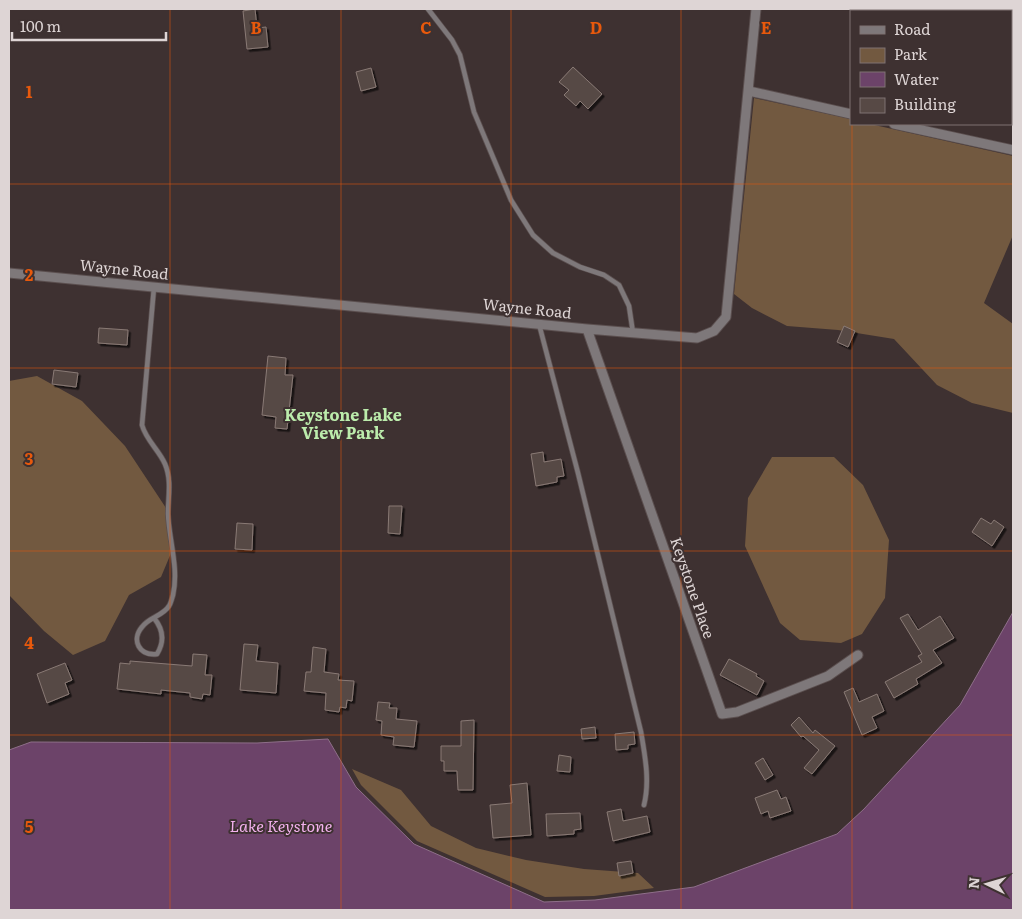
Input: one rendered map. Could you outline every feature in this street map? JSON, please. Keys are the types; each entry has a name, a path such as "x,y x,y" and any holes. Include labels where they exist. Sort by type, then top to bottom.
{"street":[{"name":"Wayne Road","path":"9,273 697,338 714,331 726,317 756,9"},
{"path":"749,91 850,114"},
{"path":"899,125 1013,150"},
{"name":"Keystone Place","path":"587,329 722,714 737,712 828,676 858,655"}],"lane":[{"path":"428,9 452,40 460,55 474,112 511,200 533,235 553,252 580,267 604,275 619,285 629,306 633,333"},
{"path":"154,287 142,425 144,434 165,465 168,476 168,513 174,570 173,593 170,605 141,628 138,637 138,646 142,652 148,655 156,654 162,647 160,626 154,618"},
{"path":"539,324 578,473 645,754 647,792 644,805"}],"green space":[{"path":"754,98 850,119 850,125 874,125 1013,156 1013,235 984,303 1013,324 1013,413 972,403 937,385 894,339 838,330 787,326 752,308 734,294"},
{"path":"37,376 82,401 125,446 166,508 174,546 161,577 129,595 105,641 73,655 44,631 9,595 9,381"},
{"path":"772,457 834,457 863,485 889,540 885,598 862,634 841,643 800,640 780,623 745,546 748,498"},
{"path":"352,769 401,790 431,826 476,848 526,860 584,869 638,873 654,888 594,896 545,897 417,841 361,785"}],"water":[{"name":"Lake Keystone","path":"1013,612 1013,910 9,910 9,750 31,742 257,743 328,739 356,787 414,844 544,902 595,900 694,887 837,834 864,809 960,705"}],"building":[{"path":"255,9 257,28 266,27 268,47 247,49 243,11"},
{"path":"573,67 602,94 588,109 580,101 576,106 564,95 569,90 559,82"},
{"path":"371,68 376,87 361,91 356,72"},
{"path":"844,326 855,331 848,347 837,342"},
{"path":"99,328 128,330 127,345 98,343"},
{"path":"268,356 286,358 285,375 293,375 287,429 275,428 276,417 262,415"},
{"path":"54,370 78,373 76,387 52,384"},
{"path":"543,452 544,462 561,459 564,476 557,477 557,482 536,486 531,454"},
{"path":"389,506 402,506 400,534 388,533"},
{"path":"981,518 991,524 994,520 1004,527 992,546 972,532"},
{"path":"237,523 253,524 252,550 235,549"},
{"path":"908,614 918,630 940,616 954,638 933,650 942,663 916,679 918,684 894,698 885,682 922,662 918,656 922,654 900,618"},
{"path":"244,644 258,645 256,661 278,663 276,693 240,690"},
{"path":"313,647 326,649 324,672 339,674 338,680 354,681 352,701 347,700 346,708 340,707 339,712 325,710 326,693 304,691 306,672 311,672"},
{"path":"193,654 207,655 205,675 212,675 210,695 203,694 202,699 190,697 190,693 161,690 161,694 117,689 120,663 130,664 130,661 192,666"},
{"path":"729,659 757,674 756,676 764,681 757,695 720,675"},
{"path":"65,663 72,680 65,683 69,694 47,703 37,674"},
{"path":"853,688 859,702 877,694 884,711 872,717 877,728 862,735 844,692"},
{"path":"378,702 390,703 389,708 397,708 396,719 417,721 414,747 393,745 394,737 381,735 382,721 376,720"},
{"path":"799,717 813,733 815,730 835,746 812,774 804,768 819,750 803,736 801,737 791,725"},
{"path":"474,720 473,790 458,790 457,771 444,771 444,761 441,761 441,746 461,746 461,721"},
{"path":"595,727 596,738 582,739 581,729"},
{"path":"634,732 635,744 628,745 628,749 616,750 615,734"},
{"path":"559,755 571,757 570,772 557,771"},
{"path":"763,758 773,775 765,780 755,763"},
{"path":"527,783 531,835 493,838 490,805 512,803 510,785"},
{"path":"777,790 781,799 786,797 791,811 770,818 768,811 761,814 755,798"},
{"path":"621,809 623,821 647,816 650,832 613,841 607,812"},
{"path":"580,813 581,829 574,830 574,834 547,836 546,814"},
{"path":"631,861 633,873 619,876 617,863"}],"district":[{"name":"Keystone Lake View Park","path":"343,424"}]}
